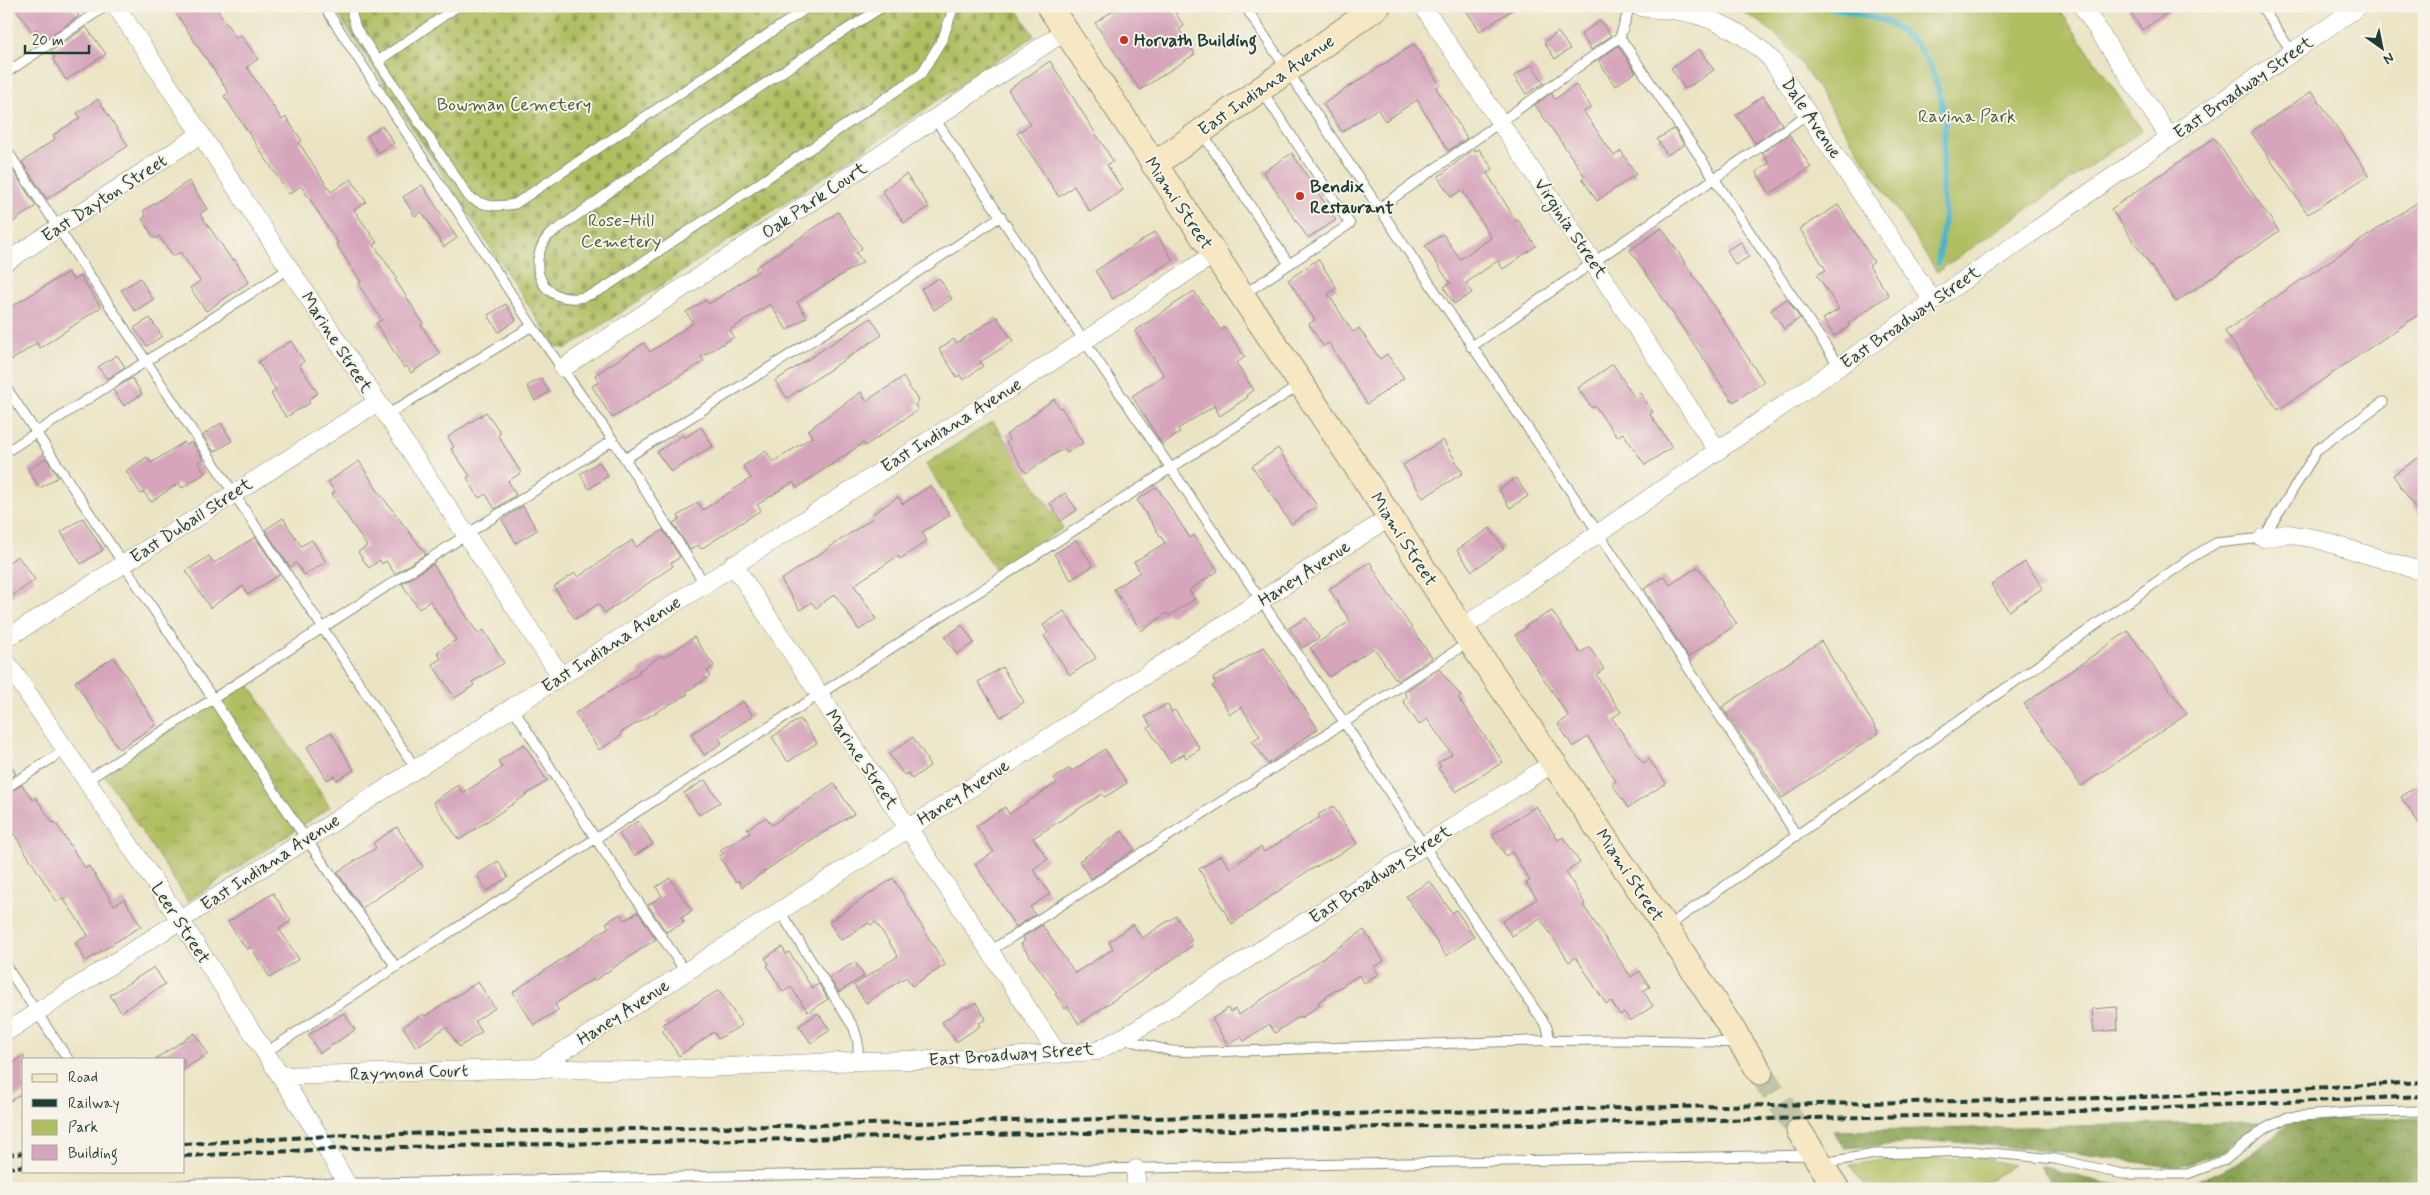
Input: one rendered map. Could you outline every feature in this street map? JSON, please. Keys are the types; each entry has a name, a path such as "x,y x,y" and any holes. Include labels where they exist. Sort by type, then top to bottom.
{"street":[{"name":"Marine Street","path":"116,6 290,268 381,410 561,676"},
{"name":"Miami Street","path":"1048,6 1390,517 1466,635 1666,928 1760,1072"},
{"name":"East Indiana Avenue","path":"1154,165 1378,6"},
{"name":"Virginia Street","path":"1422,6 1594,261 1718,451"},
{"name":"Dale Avenue","path":"1638,6 1683,12 1714,21 1740,32 1771,58 1933,301"},
{"path":"2082,6 2170,138"},
{"name":"East Broadway Street","path":"1466,635 1598,534 2360,6"},
{"name":"Oak Park Court","path":"562,368 1065,31"},
{"name":"East Dayton Street","path":"6,262 201,134"},
{"name":"East Indiana Avenue","path":"6,1032 513,708 732,564 1084,341 1214,254"},
{"name":"East Dubail Street","path":"6,639 234,493 381,410"},
{"name":"Haney Avenue","path":"537,1068 1390,517"},
{"path":"2263,538 2287,534 2313,538 2424,572"},
{"name":"Marine Street","path":"732,564 1058,1054"},
{"name":"Leer Street","path":"6,662 180,920 349,1186"},
{"name":"East Broadway Street","path":"537,1068 639,1071 858,1061 978,1059 1097,1051 1120,1039 1553,763"},
{"name":"Raymond Court","path":"280,1076 537,1068"},
{"path":"1799,1131 1836,1189"},
{"path":"1136,1169 1136,1189"}],"lane":[{"path":"6,73 106,6"},
{"path":"324,6 532,326 613,440 704,583"},
{"path":"353,6 352,14 356,28 469,197 479,203 496,207 514,204 810,6"},
{"path":"378,62 458,6"},
{"path":"884,6 712,120 548,236 541,244 536,257 537,269 542,281 550,290 564,298 578,298 602,289 628,272 921,74 943,38 954,6"},
{"path":"1245,6 1378,209 1736,740 1797,836"},
{"path":"1378,209 1620,37 1630,6"},
{"path":"2261,6 2292,52"},
{"path":"1620,37 1839,366"},
{"path":"1242,295 1350,224 1260,88"},
{"path":"1471,347 1714,178 1810,114"},
{"path":"935,119 1344,722 1424,846 1547,1027 1550,1040"},
{"path":"1201,131 1289,264"},
{"path":"6,149 416,769"},
{"path":"625,459 873,302 1001,216"},
{"path":"6,452 290,268"},
{"path":"381,410 532,326"},
{"path":"265,1053 595,838 820,696 1301,384"},
{"path":"6,387 306,839 396,967"},
{"path":"1666,928 2192,557 2216,543 2263,538 2318,449 2383,402"},
{"path":"86,781 613,440"},
{"path":"990,951 1344,722 1466,635"},
{"path":"513,708 595,838 685,971"},
{"path":"6,788 65,750"},
{"path":"779,910 854,1028 858,1042 858,1061"},
{"path":"6,966 67,1058"},
{"path":"1120,1039 1171,1051 1202,1052 1550,1040 1663,1039 1740,1043"},
{"path":"143,1189 197,1186 349,1186 1136,1169 1817,1159 1875,1154 1970,1152 2055,1158 2123,1174 2187,1174 2225,1160 2264,1129 2288,1117 2358,1112 2424,1111"}],"green space":[{"path":"333,6 1015,6 1034,36 566,349 554,345"},
{"name":"Ravina Park","path":"1733,6 2057,6 2142,130 1937,272 1803,66 1783,41 1760,22"},
{"path":"993,421 1063,528 996,572 926,464"},
{"path":"245,679 330,807 188,901 103,773"},
{"path":"2424,1118 2424,1189 2054,1189 2040,1166 2114,1185 2150,1187 2173,1185 2195,1181 2235,1164 2254,1152 2290,1121"},
{"path":"2260,1122 2221,1153 2177,1168 2076,1153 1944,1141 1844,1148 1833,1131"},
{"path":"1981,1158 2013,1165 1976,1189 1866,1189 1850,1165 1893,1159"},
{"path":"648,1186 648,1189 550,1189"}],"building":[{"path":"14,6 72,6 79,16 44,40 37,29 32,32"},
{"path":"171,6 215,6 236,38 241,35 258,59 247,67 282,120 286,117 302,141 299,143 331,192 351,179 366,202 354,210 377,243 374,245 397,278 395,279 423,323 421,325 440,354 411,373 407,366 404,368 376,323 382,320 358,284 361,282 336,244 338,243 301,186 289,194 224,96 229,93"},
{"path":"1120,6 1171,6 1184,26 1179,29 1195,54 1140,90 1095,23"},
{"path":"1463,6 1518,6 1480,31"},
{"path":"2126,6 2177,6 2142,30"},
{"path":"1601,20 1611,36 1591,50 1581,34"},
{"path":"86,27 106,54 66,80 53,59 55,58 51,51"},
{"path":"1558,32 1570,49 1555,59 1544,42"},
{"path":"1414,44 1440,85 1436,88 1467,138 1448,151 1417,100 1385,121 1377,109 1342,132 1323,104"},
{"path":"1618,46 1636,72 1615,86 1598,60"},
{"path":"1699,49 1714,70 1685,89 1671,68"},
{"path":"1050,61 1113,161 1107,165 1123,190 1090,212 1074,186 1059,197 1017,133 1031,124 1008,90"},
{"path":"1532,65 1544,83 1526,94 1514,76"},
{"path":"1576,85 1591,107 1584,112 1614,156 1621,151 1636,174 1597,201 1582,178 1585,176 1535,105 1551,93 1555,99"},
{"path":"2312,91 2369,175 2308,214 2251,132"},
{"path":"1763,96 1782,124 1755,143 1736,115"},
{"path":"98,99 128,146 47,199 22,162 55,139 53,135 80,118 77,113"},
{"path":"382,126 394,143 378,153 367,136"},
{"path":"1674,129 1684,145 1667,155 1657,139"},
{"path":"1789,134 1811,167 1770,194 1756,172 1769,163 1762,153"},
{"path":"2214,138 2279,231 2176,302 2111,209"},
{"path":"1474,149 1475,151 1479,149 1493,169 1487,173 1516,221 1518,220 1536,246 1503,269 1497,261 1466,283 1472,293 1454,304 1444,287 1450,283 1425,246 1443,234 1460,259 1491,238 1462,190 1451,197 1438,177"},
{"name":"Bendix Restaurant","path":"1292,153 1336,220 1308,238 1263,172"},
{"path":"12,169 36,206 6,227 6,173"},
{"path":"906,174 929,207 904,223 882,191"},
{"path":"189,181 207,209 200,214 249,282 206,311 190,288 200,281 180,252 173,256 159,236 155,239 142,219 146,216 143,211"},
{"path":"422,185 457,238 444,247 422,212 415,216 403,197"},
{"path":"2424,198 2424,311 2278,410 2225,331"},
{"path":"1838,205 1874,262 1869,266 1889,295 1848,323 1850,326 1834,336 1823,319 1839,309 1817,275 1826,270 1800,229"},
{"path":"838,212 862,248 856,253 863,262 797,302 807,317 787,330 770,304 730,330 734,337 701,357 704,361 612,418 592,386 599,382 595,375 644,343 650,352 693,323 686,312 706,300 709,304 758,271 755,268"},
{"path":"1662,228 1764,382 1733,402 1630,250"},
{"path":"1155,232 1173,260 1113,299 1095,271"},
{"path":"1741,242 1749,257 1735,265 1727,250"},
{"path":"1318,259 1337,288 1328,294 1353,332 1359,328 1380,359 1387,354 1404,378 1367,404 1329,343 1323,346 1309,324 1315,320 1288,280"},
{"path":"68,272 73,280 80,276 101,307 40,348 37,343 6,364 6,310"},
{"path":"140,278 153,299 135,311 121,290"},
{"path":"939,278 952,299 934,310 921,289"},
{"path":"1194,291 1221,330 1225,327 1245,357 1236,363 1254,390 1246,395 1248,397 1220,416 1214,406 1178,429 1180,433 1162,444 1132,396 1164,375 1135,331"},
{"path":"1787,299 1800,318 1784,329 1771,310"},
{"path":"506,304 516,320 499,332 488,315"},
{"path":"997,317 1013,341 980,362 983,366 963,380 960,375 957,377 939,349 954,339 957,343"},
{"path":"150,318 162,336 147,346 134,328"},
{"path":"871,318 882,335 787,398 775,381"},
{"path":"291,341 304,361 299,365 318,393 308,400 310,403 286,417 271,394 276,390 258,362"},
{"path":"117,355 125,367 107,379 98,367"},
{"path":"1613,364 1634,397 1640,393 1653,412 1650,414 1672,447 1645,465 1623,433 1617,437 1595,406 1592,408 1578,388"},
{"path":"903,377 919,402 915,405 918,410 865,446 863,443 797,488 793,482 757,505 761,510 701,549 698,545 690,550 673,523 680,519 678,516 698,502 703,510 751,478 743,466 766,451 773,462 812,437 808,430 861,392 866,401"},
{"path":"132,378 142,394 124,406 113,390"},
{"path":"541,378 549,392 535,401 527,386"},
{"path":"1054,399 1083,443 1067,453 1064,449 1058,452 1026,473 1006,442 1009,439 1006,435"},
{"path":"486,412 501,433 498,435 521,473 508,481 516,495 495,509 486,494 479,498 467,478 470,476 451,449 454,447 448,437"},
{"path":"221,423 232,441 214,452 203,435"},
{"path":"701,427 713,446 671,472 657,452 683,435 684,438"},
{"path":"1443,440 1463,473 1423,498 1403,465"},
{"path":"184,442 186,445 192,442 203,459 198,462 205,473 182,488 179,483 151,502 144,492 141,494 126,471 147,457 151,463"},
{"path":"1278,448 1317,506 1291,524 1252,466"},
{"path":"2424,454 2424,521 2393,475"},
{"path":"46,458 58,477 40,488 28,470"},
{"path":"359,461 380,494 426,554 395,574 386,561 382,564 380,560 369,568 358,552 367,546 332,494 335,492 328,482"},
{"path":"599,462 608,476 589,489 580,474"},
{"path":"1516,478 1528,496 1510,508 1499,490"},
{"path":"931,485 950,515 922,532 927,541 900,559 898,556 854,585 876,619 859,630 835,594 816,608 812,602 800,610 781,580 873,518 871,515 898,497 903,504"},
{"path":"1157,487 1190,538 1194,535 1218,571 1189,590 1195,599 1169,616 1167,613 1141,631 1114,589 1140,572 1134,562 1165,543 1137,500"},
{"path":"1065,493 1077,510 1061,521 1050,503"},
{"path":"523,506 537,530 516,543 502,520"},
{"path":"83,518 103,550 81,564 61,532"},
{"path":"283,518 301,546 312,540 326,562 304,575 296,563 290,567 265,530"},
{"path":"1490,528 1504,549 1472,571 1457,550"},
{"path":"663,530 680,557 671,563 673,566 605,613 598,604 575,619 554,587 575,573 578,577 632,540 636,547"},
{"path":"255,537 280,574 248,595 243,586 210,608 186,571 209,556 214,563"},
{"path":"1076,540 1093,566 1071,580 1054,554"},
{"path":"18,556 35,580 6,600 6,564"},
{"path":"1370,562 1386,590 1432,658 1397,681 1374,648 1329,677 1310,648 1350,621 1329,589"},
{"path":"2025,562 2043,588 2009,611 1991,585"},
{"path":"433,564 478,634 484,630 504,663 472,682 474,685 455,698 432,664 441,659 437,652 456,640 430,601 419,609 402,584"},
{"path":"1698,567 1737,624 1688,657 1644,589 1664,576 1670,585"},
{"path":"1064,611 1096,658 1070,675 1044,636 1048,633 1043,625"},
{"path":"1552,611 1580,653 1589,647 1604,669 1596,675 1621,712 1612,718 1643,763 1649,759 1666,783 1628,808 1612,784 1616,781 1588,737 1573,747 1558,724 1569,717 1515,635 1526,628 1525,626"},
{"path":"1306,618 1319,638 1302,648 1289,628"},
{"path":"962,625 974,643 957,654 945,637"},
{"path":"2128,631 2187,714 2081,786 2024,704"},
{"path":"694,637 714,666 707,671 710,676 686,692 688,694 620,733 622,735 599,750 575,713 640,673 638,671 662,655 663,658"},
{"path":"1821,641 1879,733 1782,798 1722,707"},
{"path":"1264,647 1318,729 1268,764 1252,741 1260,736 1241,707 1230,714 1212,686 1216,684 1213,678"},
{"path":"114,657 156,725 119,749 75,682"},
{"path":"1002,667 1024,702 1001,717 978,682"},
{"path":"1439,669 1461,696 1458,698 1503,762 1456,792 1438,768 1441,767 1438,763 1452,754 1427,719 1419,725 1403,701 1407,697 1404,692"},
{"path":"743,701 753,716 719,738 722,743 704,755 691,734"},
{"path":"1167,704 1172,712 1175,710 1200,749 1186,758 1184,754 1170,762 1148,728 1151,726 1145,717"},
{"path":"800,719 817,743 788,762 772,737"},
{"path":"331,732 354,770 337,780 334,776 327,780 307,747"},
{"path":"913,737 930,766 912,779 908,773 904,775 889,754"},
{"path":"524,744 547,781 459,840 433,802 458,785 463,793 502,768 498,761"},
{"path":"1105,749 1127,783 1105,797 1102,794 1033,838 1048,859 1033,869 1050,894 1030,907 1035,915 1016,927 975,864 994,852 976,826 1005,807 1009,814 1057,783 1054,778 1070,768 1072,771"},
{"path":"6,760 16,774 6,780"},
{"path":"705,780 720,802 699,815 684,793"},
{"path":"2424,782 2424,831 2401,797"},
{"path":"834,783 854,814 801,846 742,887 738,880 736,882 719,856 723,854 720,850 750,833 747,829 766,817 772,825"},
{"path":"22,785 33,800 36,798 53,823 55,822 85,868 89,866 114,905 124,899 141,926 86,961 75,943 88,935 63,898 57,902 14,834 6,838 6,794"},
{"path":"1333,806 1357,844 1303,874 1232,924 1199,869 1221,855 1230,868 1261,847 1264,852 1320,817 1318,815"},
{"path":"1536,806 1558,840 1563,837 1580,863 1566,872 1585,904 1583,905 1631,977 1640,971 1650,987 1643,991 1653,1006 1630,1021 1624,1012 1620,1015 1611,1001 1606,1004 1576,957 1569,962 1540,918 1512,936 1502,922 1537,899 1526,883 1530,881 1512,852 1506,856 1492,835"},
{"path":"638,821 653,844 634,856 619,834"},
{"path":"397,827 423,867 362,908 337,872 376,848 373,843"},
{"path":"1122,831 1135,849 1091,879 1079,861"},
{"path":"498,861 508,877 487,891 477,875"},
{"path":"670,878 692,911 681,918 684,923 666,932 648,905 662,896 656,887"},
{"path":"893,878 945,965 912,986 906,977 866,1003 854,985 898,956 876,922 871,925 869,923 841,940 829,922"},
{"path":"1430,881 1452,913 1456,910 1474,937 1446,956 1406,896"},
{"path":"273,893 291,921 279,929 299,959 270,978 251,947 247,950 228,922"},
{"path":"638,912 656,939 594,981 593,979 555,1004 558,1010 534,1025 513,992 609,927 606,923 620,914 625,920"},
{"path":"1176,916 1192,940 1189,942 1192,946 1079,1024 1068,1007 1065,1009 1055,994 1057,993 1021,944 1025,941 1023,937 1042,925 1075,973 1113,949 1109,942 1133,924 1142,938"},
{"path":"1364,930 1384,961 1374,967 1378,974 1364,983 1359,975 1318,1002 1320,1005 1275,1033 1269,1024 1244,1041 1241,1037 1228,1045 1212,1019 1228,1008 1230,1012 1235,1009 1239,1015"},
{"path":"782,947 786,954 789,952 812,988 819,984 828,999 808,1012 791,987 783,992 767,966 769,964 765,958"},
{"path":"855,962 864,976 839,992 829,978"},
{"path":"154,967 165,984 121,1012 110,995"},
{"path":"478,982 495,1008 475,1021 482,1032 459,1047 446,1027 416,1047 403,1027 423,1014 425,1016"},
{"path":"719,990 742,1025 718,1039 714,1032 679,1056 662,1030 666,1028 663,1024"},
{"path":"976,1003 986,1019 978,1024 980,1026 956,1042 942,1022 967,1006 968,1008"},
{"path":"2117,1007 2118,1030 2094,1032 2092,1009"},
{"path":"344,1013 355,1030 320,1053 308,1035"},
{"path":"818,1013 830,1030 811,1043 799,1026"},
{"path":"195,1033 208,1054 185,1068 185,1058 157,1058"},
{"path":"24,1056 22,1058 22,1093 6,1104 6,1067"}],"waterway":[{"path":"1825,6 1886,21 1916,43 1932,70 1940,94 1945,122 1942,186 1945,212 1938,263"}],"tunnel":[{"path":"1760,1072 1799,1131"}],"railway":[{"path":"185,1144 347,1135 2143,1097 2424,1082"},
{"path":"185,1156 355,1148 2012,1114 2424,1096"},
{"path":"6,1155 22,1153"},
{"path":"6,1168 22,1166"}],"place":[{"name":"Horvath Building","path":"1124,40"},
{"name":"Bendix Restaurant","path":"1300,196"}],"park label":[{"name":"Bowman Cemetery","path":"514,104"},
{"name":"Rose-Hill Cemetery","path":"621,230"}]}
